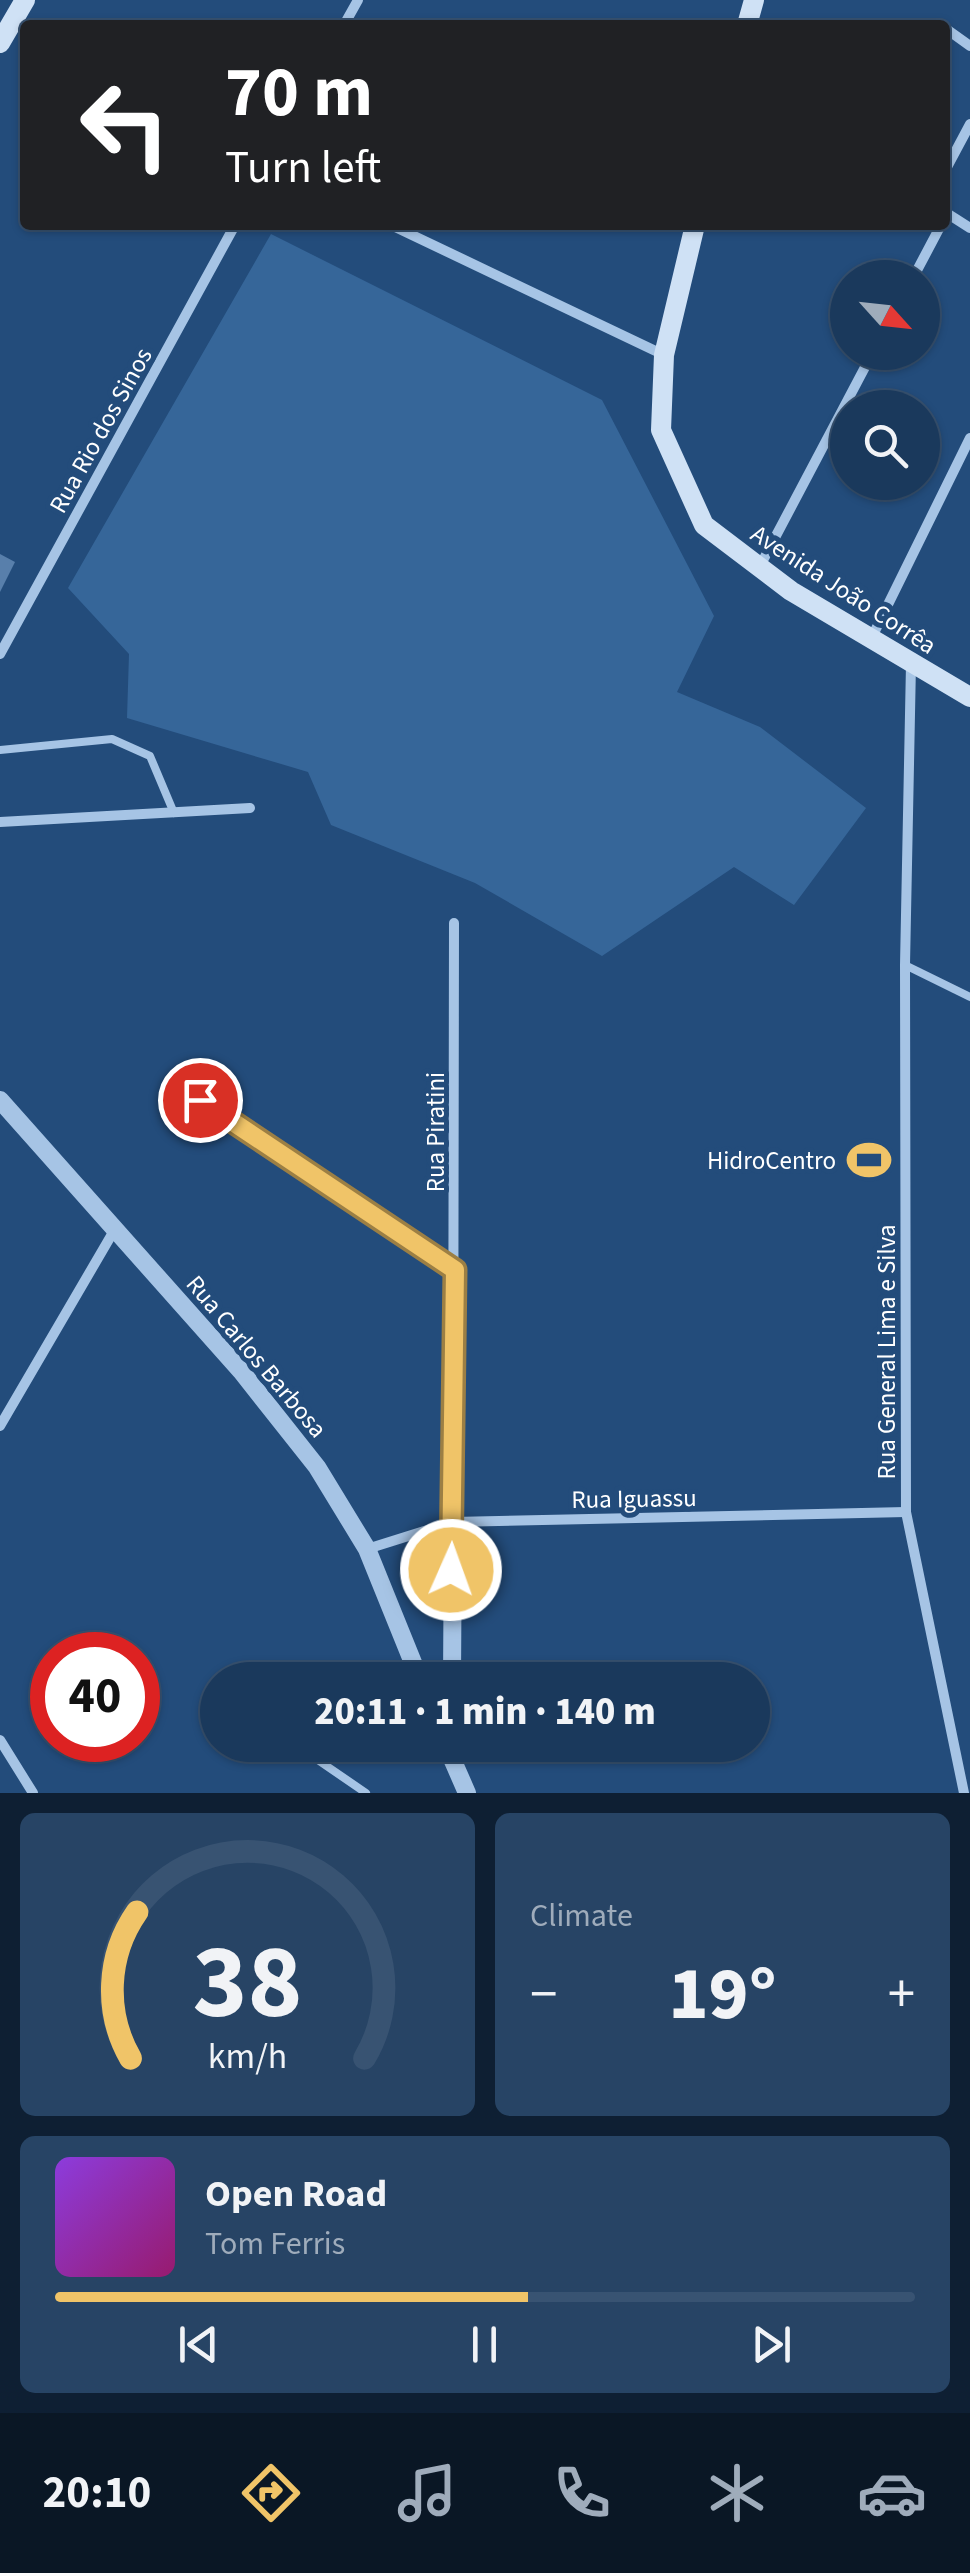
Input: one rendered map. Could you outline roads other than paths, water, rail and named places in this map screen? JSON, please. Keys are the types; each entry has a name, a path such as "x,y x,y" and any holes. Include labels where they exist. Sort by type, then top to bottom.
{"main road":[{"path":"0,43 25,0"},
{"name":"Avenida João Corrêa","path":"695,230 664,355 662,430 704,525 759,568 870,640 970,697"}],"street":[{"path":"950,162 970,124"},
{"name":"Rua Rio dos Sinos","path":"0,654 232,230"},
{"path":"402,230 664,355"},
{"path":"923,260 938,230"},
{"path":"759,568 864,370"},
{"path":"870,640 970,438"},
{"name":"Rua General Lima e Silva","path":"911,664 905,965 906,1512 964,1793"},
{"path":"0,822 250,808"},
{"name":"Rua Piratini","path":"453,1522 454,923"},
{"name":"Rua Carlos Barbosa","path":"0,1100 241,1371 317,1467 366,1549 413,1662"},
{"path":"0,1426 115,1228"},
{"name":"Rua Iguassu","path":"366,1549 453,1522 906,1512"},
{"path":"452,1662 453,1522"},
{"path":"0,1740 33,1793"},
{"path":"454,1762 466,1793"}],"lane":[{"path":"0,750 112,739 150,756 174,813"},
{"path":"905,965 970,997"},
{"path":"200,1100 455,1270"},
{"path":"321,1762 366,1793"}],"place":[{"name":"HidroCentro","path":"869,1160"}]}
